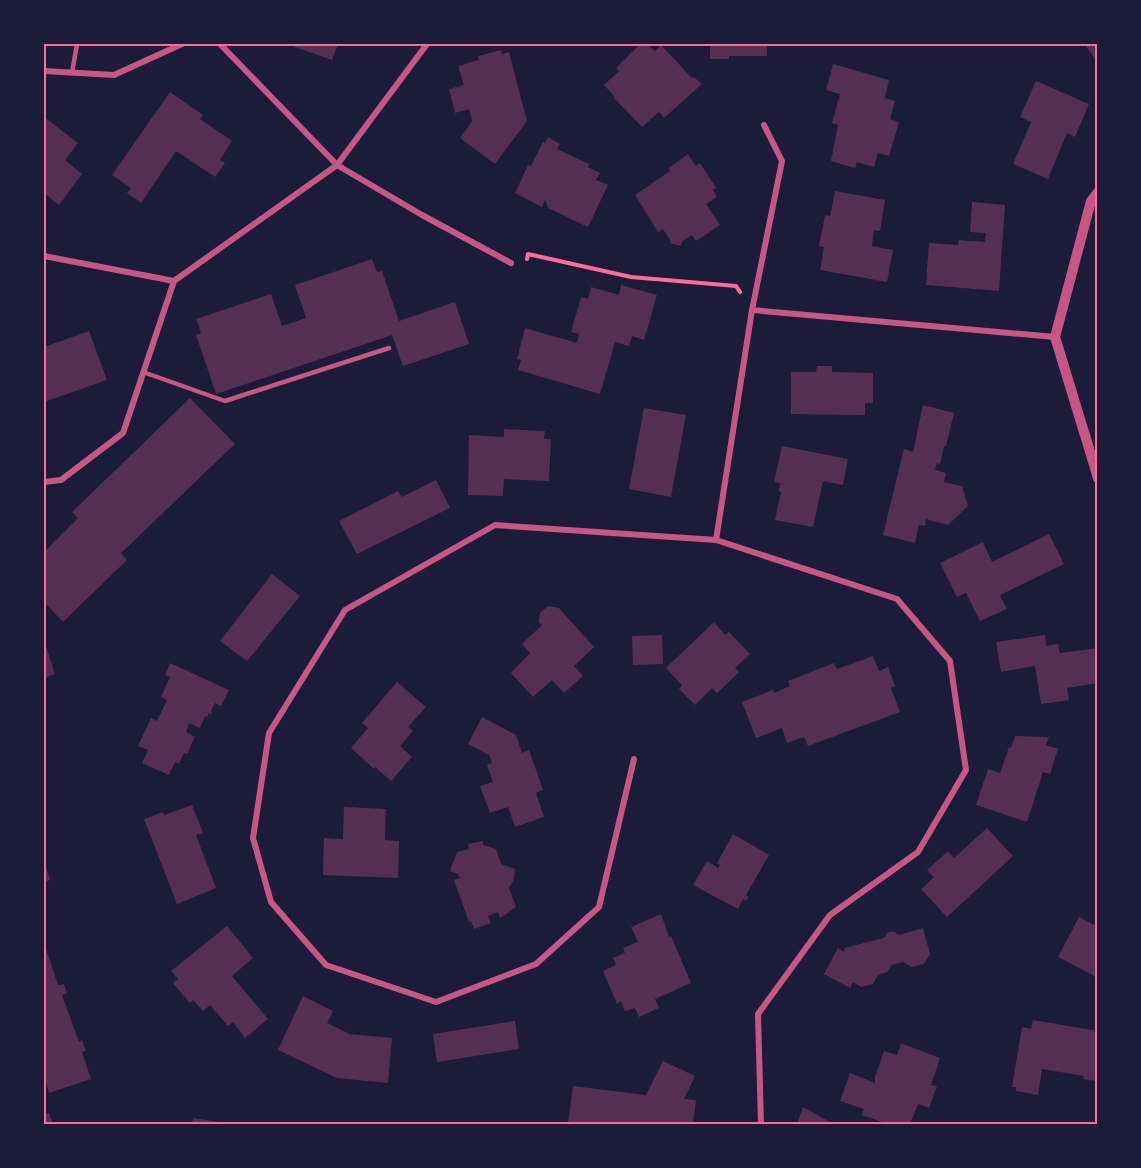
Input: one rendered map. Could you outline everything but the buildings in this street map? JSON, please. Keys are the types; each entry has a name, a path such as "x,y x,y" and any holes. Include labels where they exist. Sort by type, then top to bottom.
{"street":[{"path":"44,71 114,75 182,44"},
{"path":"220,44 337,165 422,215 511,263"},
{"path":"44,482 61,480 123,432 174,280 337,165 427,44"},
{"path":"716,540 752,310 782,160 764,125"},
{"path":"1098,192 1091,201 1055,336 1098,478"},
{"path":"44,256 174,280"},
{"path":"752,310 1055,336"},
{"path":"634,759 598,907 536,964 436,1002 326,965 271,902 253,838 269,733 345,610 495,525 716,540 897,598 950,661 966,770 918,852 830,915 758,1014 760,1125"}],"lane":[{"path":"72,73 77,44"},
{"path":"143,372 225,401 389,348"}],"path":[{"path":"526,262 528,254 631,277 736,286 752,310"}]}
